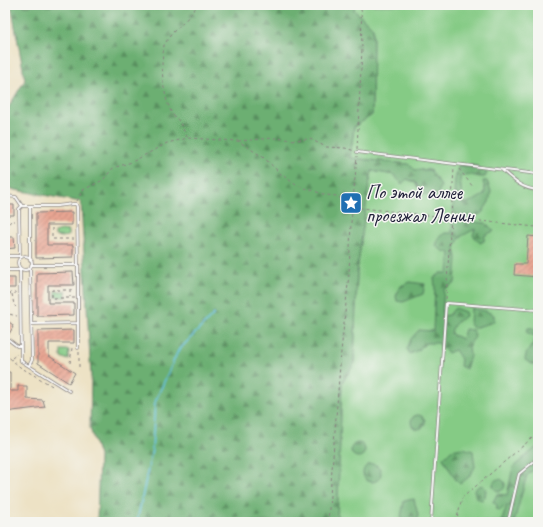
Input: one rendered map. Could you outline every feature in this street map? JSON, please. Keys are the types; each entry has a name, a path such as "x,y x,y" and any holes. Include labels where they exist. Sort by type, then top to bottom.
{"lane":[{"path":"357,152 538,174"},
{"path":"501,169 518,184 530,189 538,190"},
{"path":"5,196 16,197 22,206"},
{"path":"22,206 56,206 76,204 78,348"},
{"path":"22,206 19,209 20,257 18,263 20,269 21,361 69,391"},
{"path":"29,366 32,360 30,206"},
{"path":"5,256 26,256 30,260"},
{"path":"5,270 26,270 31,266 78,265"},
{"path":"430,522 446,304 538,310"},
{"path":"31,324 78,323"},
{"path":"5,337 17,346 20,346"},
{"path":"508,522 519,474 538,458"}],"path":[{"path":"188,138 179,121 172,114 167,102 163,83 162,63 164,45 172,33 184,22 198,5"},
{"path":"328,522 341,352 349,274 352,206 357,152 361,57 361,5"},
{"path":"76,204 83,190 104,180 113,168 132,162 167,143 188,138 238,141 274,138 296,140 310,139 326,147 345,148 357,152"},
{"path":"238,141 262,157 296,185 337,196 352,206 536,227 538,210"},
{"path":"455,164 473,187"},
{"path":"446,304 450,218 455,164"},
{"path":"5,228 11,221 17,221"},
{"path":"52,228 52,238 77,239"},
{"path":"78,290 52,290 52,298 78,298"},
{"path":"70,290 70,298"},
{"path":"12,293 17,293"},
{"path":"5,306 10,294 12,293"},
{"path":"12,293 14,306 17,308"},
{"path":"5,312 17,316"},
{"path":"70,363 72,348"},
{"path":"78,348 79,368"},
{"path":"11,359 18,354"},
{"path":"456,522 462,498 538,433"}],"green space":[{"path":"11,5 355,5 354,10 373,28 372,115 354,127 350,158 409,164 415,170 430,170 441,186 437,196 423,194 415,182 407,179 402,184 394,175 372,171 357,272 354,364 342,383 337,522 97,522 99,456 90,428 91,377 81,202 5,188 5,113 25,80"},
{"path":"355,5 538,5 538,522 337,522 342,383 354,364 357,272 372,171 394,175 415,182 418,188 430,170 415,170 408,164 350,158 354,127 372,115 373,28 354,10"},
{"path":"459,165 477,166 487,173 485,177 468,175 461,176 460,179 463,204 484,195 485,190 483,181 487,181 491,191 489,202 482,213 476,216 458,216 453,211 455,177"},
{"path":"452,220 486,223 494,231 485,235 484,241 480,243 473,235 475,229 460,237 455,250 457,257 455,283 444,289 442,316 449,315 455,308 465,312 466,316 454,325 451,334 462,339 465,329 473,330 475,337 469,345 470,356 466,369 460,366 461,359 455,350 448,353 438,343 426,343 420,349 410,354 407,349 411,339 419,330 433,331 434,278 441,273 448,273 450,253 443,251 436,246 439,237 445,233 452,233"},
{"path":"61,230 68,231 68,236 55,236 55,232"},
{"path":"409,282 425,284 423,294 403,302 397,301 396,296 401,286"},
{"path":"55,291 66,291 66,297 55,297"},
{"path":"471,308 486,311 494,315 494,322 473,328 470,324"},
{"path":"528,328 533,328 538,332 538,364 532,364 525,360 526,354 537,337 526,332"},
{"path":"61,350 69,350 68,360 61,357"},
{"path":"418,415 423,417 425,422 423,427 418,429 413,427 411,422 413,417"},
{"path":"358,443 363,445 365,450 363,455 358,457 353,455 351,450 353,445"},
{"path":"538,446 538,466 527,475 514,522 502,521 507,504 501,510 496,509 497,505 493,502 497,494 507,495 513,467"},
{"path":"463,448 473,451 475,467 469,477 460,484 443,458 451,450"},
{"path":"368,464 376,464 381,469 379,480 376,482 368,482 363,477 363,469"},
{"path":"501,479 504,480 504,490 497,491 494,490 493,483 494,480"},
{"path":"483,485 486,490 485,497 482,500 476,498 474,490"},
{"path":"414,499 418,515 417,522 403,522 401,517 404,501"}],"building":[{"path":"5,205 14,205 14,215 5,215"},
{"path":"72,212 72,225 47,225 47,245 73,245 73,257 36,258 36,213"},
{"path":"528,236 538,237 538,277 514,275 515,264 526,264"},
{"path":"5,237 14,237 15,248 5,249"},
{"path":"73,272 74,285 48,285 48,303 74,303 74,315 37,316 37,273"},
{"path":"5,278 15,278 15,288 5,288"},
{"path":"5,319 13,325 9,334 8,333 6,335 5,335"},
{"path":"74,330 74,343 49,343 49,356 75,373 69,383 38,363 38,331"},
{"path":"5,372 10,372 10,391 18,391 18,386 27,386 27,399 43,400 45,407 5,412"}],"waterway":[{"path":"137,522 152,450 155,402 178,351 214,314"}],"place":[{"name":"По этой аллее проезжал Ленин","path":"351,203"}]}
